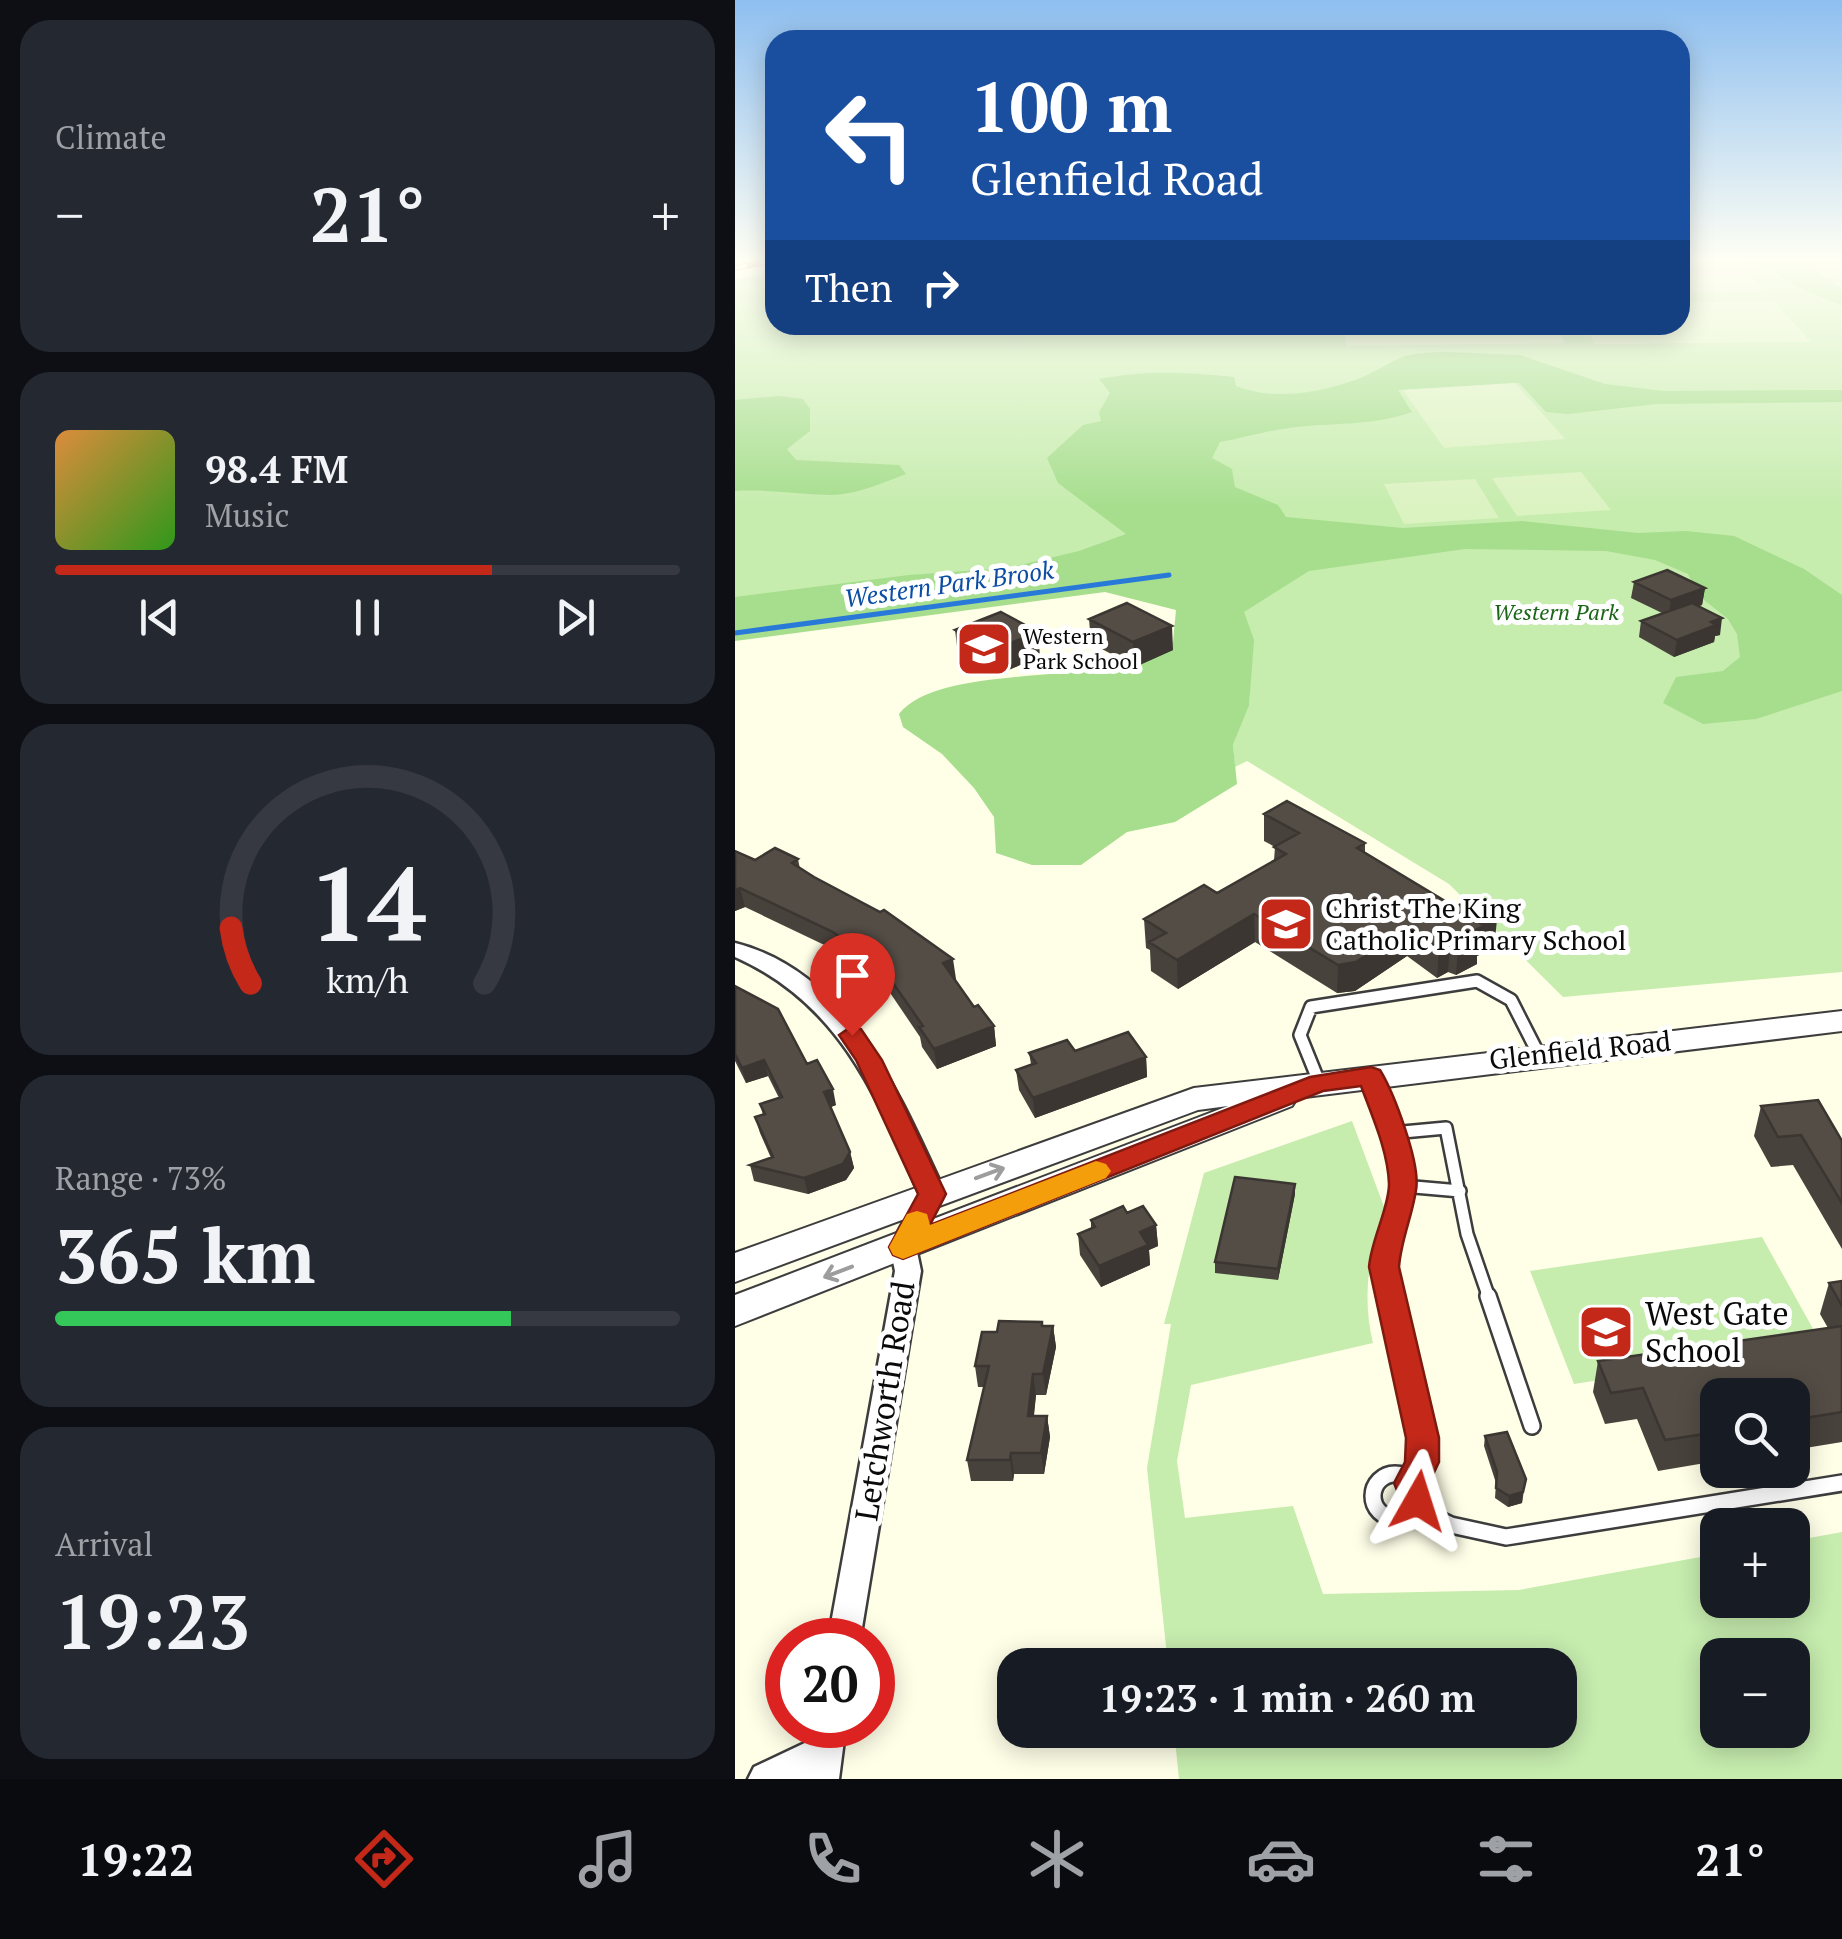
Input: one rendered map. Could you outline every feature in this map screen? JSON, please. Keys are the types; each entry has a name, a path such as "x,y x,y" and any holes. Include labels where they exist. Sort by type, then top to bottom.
{"street":[{"path":"735,949 786,974 835,1013 869,1060 932,1194"},
{"name":"Glenfield Road","path":"735,1268 1195,1099 1842,1021"},
{"name":"Glenfield Road","path":"735,1311 1319,1083"},
{"name":"Letchworth Road","path":"848,1618 908,1271 903,1247 932,1194"},
{"path":"766,1779 825,1752"}],"lane":[{"path":"1319,1083 1300,1044 1300,1020 1311,1007 1477,981 1501,988 1515,1000 1539,1055"},
{"path":"1371,1076 1392,1133 1403,1186 1386,1244 1384,1267 1423,1438 1422,1462 1411,1483"},
{"path":"1392,1133 1445,1128 1467,1234 1532,1426"},
{"path":"1403,1186 1459,1192"},
{"path":"1395,1475 1411,1483 1418,1493 1415,1508 1403,1516 1388,1516 1373,1502 1372,1488 1381,1479 1395,1475"},
{"path":"1415,1508 1451,1525 1507,1537 1842,1483"}],"green space":[{"name":"Western Park","path":"735,343 1842,343 1842,972 1563,997 1449,884 1247,761 1235,767 1233,745 1249,706 1251,669 1165,571 735,628"},
{"path":"1346,343 1564,343 1347,346"},
{"path":"1446,352 1520,355 1605,384 1664,391 1842,390 1842,402 1656,404 1568,414 1546,412 1519,383 1398,390 1412,412 1366,422 1280,429 1220,442 1212,458 1232,469 1235,487 1278,505 1286,517 1403,528 1522,521 1638,533 1686,531 1734,536 1804,569 1842,595 1842,691 1756,719 1703,724 1663,703 1676,677 1723,671 1740,657 1737,634 1728,619 1699,596 1688,574 1655,560 1606,551 1465,549 1309,571 1244,612 1254,640 1249,706 1233,745 1237,784 1175,822 1127,832 1081,865 1032,865 996,853 994,817 974,788 942,754 903,727 899,714 918,699 945,688 1120,666 1146,658 1173,642 1176,610 1105,592 735,641 735,597 909,575 1007,568 1079,551 1126,534 1058,483 1047,458 1083,425 1101,421 1099,412 1110,393 1099,379 1149,373 1201,374 1234,377 1236,386 1251,391 1301,393 1350,382 1405,356"},
{"path":"1515,383 1565,439 1444,448 1403,390"},
{"path":"779,396 803,399 810,409 810,431 787,449 796,460 899,465 906,474 839,494 735,491 735,400"},
{"path":"1581,472 1611,510 1517,516 1492,478"},
{"path":"1475,479 1499,518 1404,524 1384,484"},
{"path":"1352,1121 1386,1212 1369,1276 1368,1310 1373,1343 1191,1385 1177,1461 1185,1518 1293,1506 1323,1594 1519,1590 1700,1557 1700,1618 1810,1618 1810,1538 1842,1532 1842,1779 1179,1779 1176,1748 1577,1748 1577,1648 1166,1648 1147,1468 1171,1324 1164,1324 1204,1173"},
{"path":"1762,1237 1822,1345 1574,1384 1530,1271"}],"building":[{"path":"1667,570 1705,588 1671,600 1634,582"},
{"path":"1127,603 1172,626 1133,642 1089,619"},
{"path":"1692,603 1722,618 1711,622 1716,625 1677,640 1641,621"},
{"path":"1001,612 1038,632 993,650 955,630"},
{"path":"1287,801 1365,843 1357,848 1455,907 1477,896 1498,910 1477,921 1484,926 1473,931 1479,936 1458,946 1450,943 1439,949 1409,927 1356,962 1338,965 1254,914 1177,960 1149,942 1166,933 1144,919 1204,885 1217,893 1286,854 1274,847 1299,833 1264,814"},
{"path":"775,848 798,859 792,863 814,877 880,912 884,910 953,959 943,963 974,1007 978,1005 994,1026 934,1049 919,1027 923,1026 874,956 869,959 833,932 740,888 735,890 735,851 755,860"},
{"path":"735,986 778,1009 807,1064 817,1060 833,1089 824,1092 850,1152 843,1164 804,1178 750,1165 773,1157 755,1117 765,1114 760,1104 782,1097 764,1060 742,1068 735,1054"},
{"path":"1128,1032 1146,1057 1033,1098 1016,1070 1036,1063 1029,1053 1067,1040 1075,1051"},
{"path":"1818,1100 1842,1141 1842,1203 1801,1135 1778,1137 1761,1106"},
{"path":"1235,1177 1295,1184 1278,1269 1215,1262"},
{"path":"1123,1206 1127,1213 1143,1206 1156,1225 1140,1232 1148,1245 1099,1266 1078,1234 1095,1227 1091,1220"},
{"path":"1842,1281 1842,1306 1829,1283"},
{"path":"999,1321 1053,1326 1043,1374 1033,1374 1028,1416 1047,1416 1041,1453 1011,1453 1010,1460 967,1460 989,1366 975,1366 982,1332 997,1332"},
{"path":"1842,1326 1842,1412 1810,1417 1810,1378 1700,1378 1700,1435 1665,1440 1643,1388 1611,1393 1598,1361"},
{"path":"1507,1432 1526,1479 1523,1492 1509,1496 1496,1488 1497,1472 1485,1436"}],"waterway":[{"name":"Western Park Brook","path":"735,633 1169,575"}],"slow traffic":[{"path":"917,1222 903,1247 1096,1171"}],"place":[{"name":"Western Park School","path":"984,649"},
{"name":"Christ The King Catholic Primary School","path":"1286,924"},
{"name":"West Gate School","path":"1606,1332"}],"route":[{"path":"852,1035 869,1060 932,1194 903,1247 1319,1083 1371,1076 1392,1133 1403,1186 1386,1244 1384,1267 1423,1438 1422,1462 1411,1483 1418,1501"}]}
